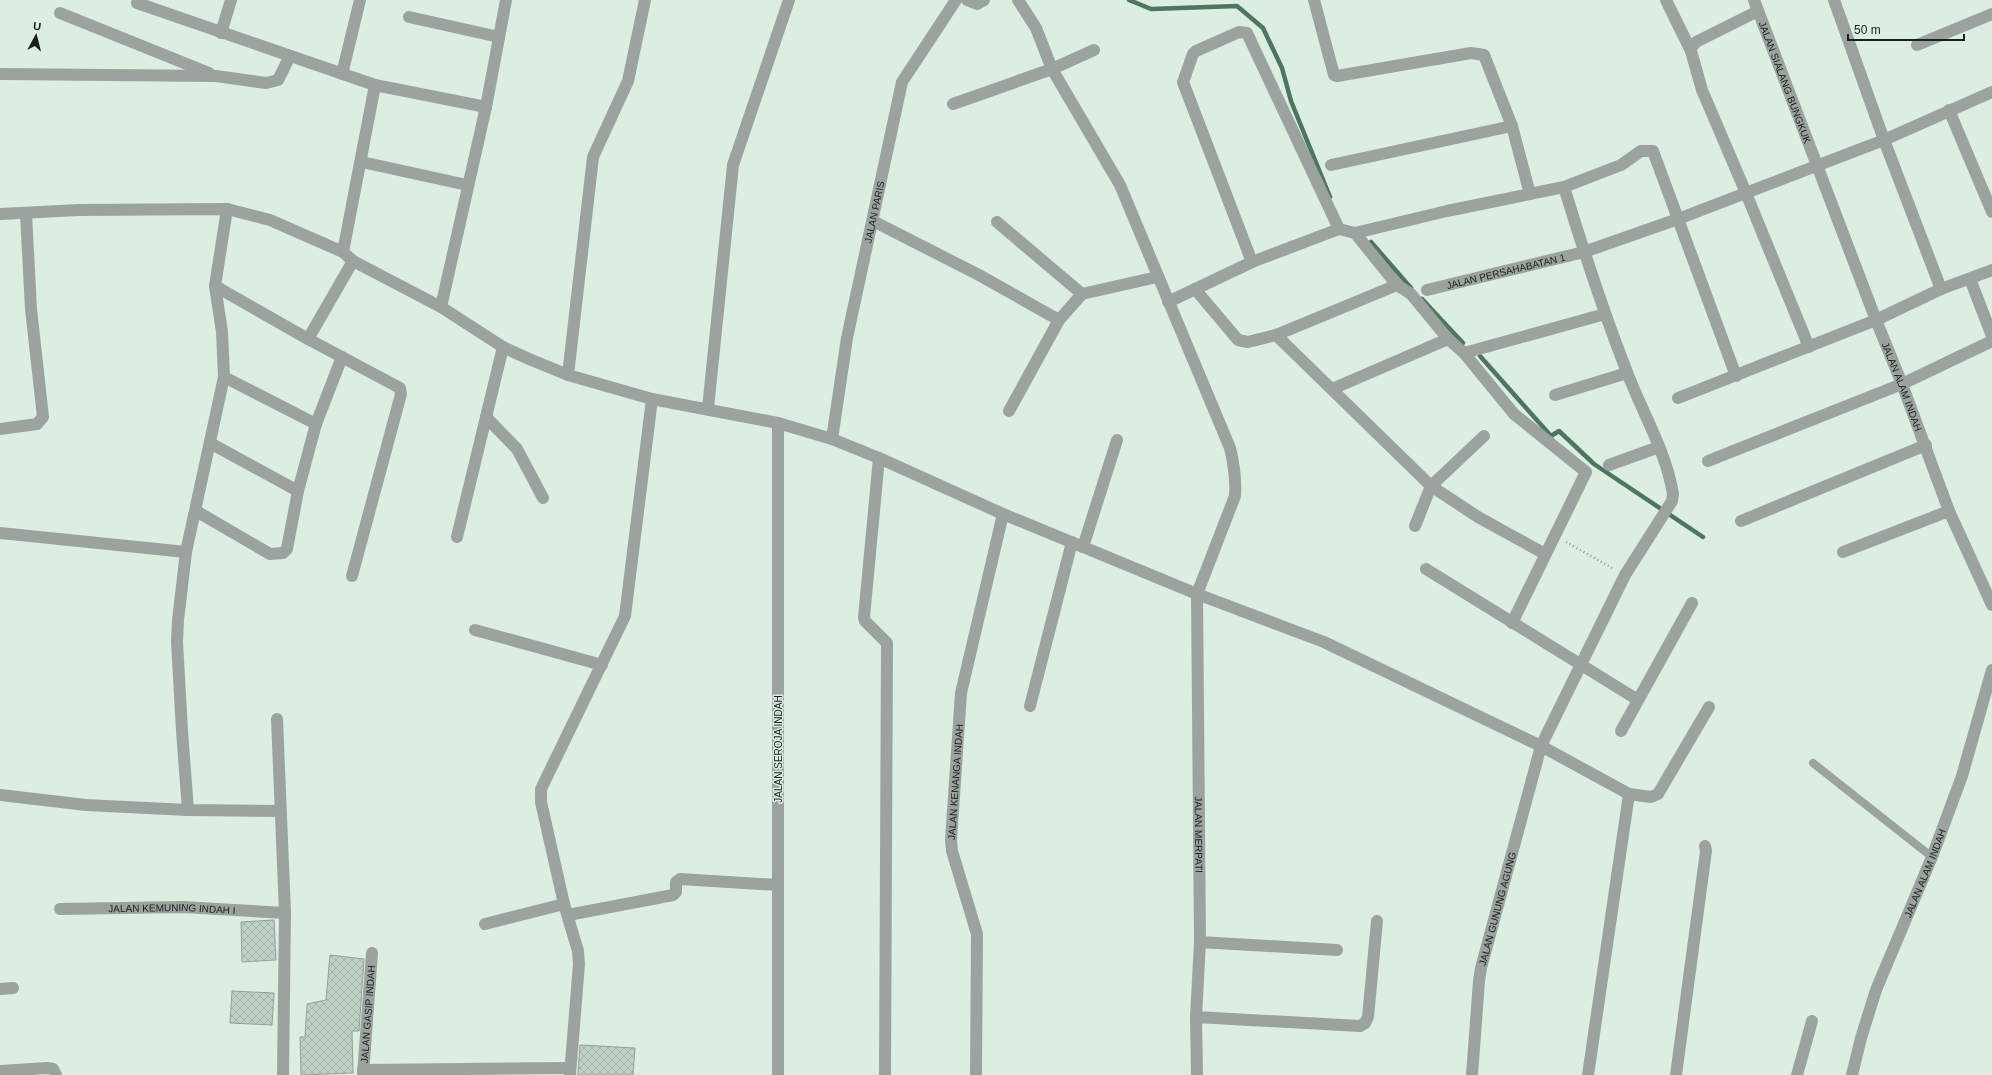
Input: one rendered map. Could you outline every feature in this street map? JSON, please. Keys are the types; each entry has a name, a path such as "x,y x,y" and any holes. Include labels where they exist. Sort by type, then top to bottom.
{"street":[{"path":"221,33 231,0"},
{"path":"342,74 360,0"},
{"path":"441,307 467,185 486,107 506,0"},
{"path":"568,375 593,157 628,81 645,0"},
{"path":"708,408 733,165 788,0"},
{"name":"JALAN PARIS","path":"832,440 847,338 903,79 956,0"},
{"path":"967,0 977,4 984,0"},
{"path":"1018,0 1036,28 1052,69 1116,177 1230,448 1236,481 1235,496 1197,594"},
{"path":"1314,0 1334,75 1340,77 1471,53 1484,55 1512,126 1530,194"},
{"path":"1666,0 1691,51 1702,90 1809,347"},
{"path":"1834,0 1884,140 1941,289"},
{"path":"137,3 375,85 486,107"},
{"path":"1691,51 1691,48 1696,42 1756,5"},
{"name":"JALAN SIALANG BUNGKUK","path":"1756,5 1816,166"},
{"path":"60,13 216,76"},
{"path":"1917,45 1992,14"},
{"path":"409,17 499,37"},
{"path":"1252,262 1183,82 1196,51 1239,32 1248,33 1339,229"},
{"path":"953,104 1052,69 1094,50"},
{"path":"0,74 216,76 266,84 274,82 281,76 290,56"},
{"path":"343,252 362,162 375,85"},
{"name":"JALAN PERSAHABATAN 1","path":"1427,290 1584,252 1678,219 1884,140 1992,92"},
{"path":"1949,110 1992,212"},
{"path":"1331,165 1512,126"},
{"path":"1168,302 1252,262 1339,229 1355,234 1447,211 1564,188 1621,165 1641,151 1653,151 1736,376"},
{"path":"362,162 467,185"},
{"name":"JALAN ALAM INDAH","path":"1816,166 1926,445 1949,511 1992,605"},
{"name":"JALAN GUNUNG AGUNG","path":"1472,1075 1481,968 1540,746 1625,575 1672,501 1672,488 1659,448 1627,373 1605,314 1564,188"},
{"path":"188,810 177,642 178,620 186,552 224,377 222,332 215,286 227,209"},
{"path":"0,214 26,214 79,210 227,209 270,220 343,252 353,261 441,307 503,347 568,375 652,399 708,408 778,423 832,440 879,458 1003,514 1197,594 1324,642 1540,746 1629,794 1651,797 1658,794 1709,707"},
{"path":"0,429 36,424 43,417 32,309 26,214"},
{"path":"873,221 979,275 1059,320"},
{"path":"997,222 1082,294"},
{"path":"1355,234 1397,285 1411,294 1448,339 1464,352 1514,414 1586,472 1512,623"},
{"path":"308,339 353,261"},
{"path":"1678,398 1876,320 1941,289 1992,270"},
{"path":"1009,411 1059,320 1082,294 1157,277"},
{"path":"1970,279 1992,336"},
{"path":"1195,289 1238,340 1248,342 1276,335 1397,285"},
{"path":"215,286 308,339 398,386 402,390 352,576"},
{"path":"1464,352 1605,314"},
{"path":"1276,335 1431,486 1478,517 1545,554"},
{"path":"1332,389 1448,339"},
{"path":"1708,460 1902,384 1992,341"},
{"path":"457,537 503,347"},
{"path":"196,511 270,554 283,554 286,549 298,491 316,424 342,357"},
{"path":"1555,395 1627,373"},
{"path":"224,377 316,424"},
{"path":"363,1073 570,1071 579,964 578,951 566,909 541,802 541,789 602,665 627,609 652,399"},
{"path":"486,417 517,449 543,498"},
{"name":"JALAN SEROJA INDAH","path":"778,423 778,1075"},
{"path":"1415,526 1431,486 1484,436"},
{"path":"1083,547 1118,440"},
{"path":"210,444 298,491"},
{"path":"1741,521 1926,445"},
{"path":"1609,465 1659,448"},
{"path":"879,458 864,621 887,643 886,1075"},
{"path":"1843,552 1949,511"},
{"name":"JALAN KENANGA INDAH","path":"976,1075 977,934 952,851 951,840 961,693 1003,514"},
{"path":"0,533 186,552"},
{"path":"1030,706 1072,542"},
{"path":"1426,569 1638,700"},
{"name":"JALAN MERPATI","path":"1197,594 1200,942 1196,1017 1197,1075"},
{"path":"1622,731 1692,603"},
{"path":"475,630 602,665"},
{"name":"JALAN ALAM INDAH","path":"1852,1075 1861,1038 1876,990 1932,857 1962,776 1992,670"},
{"path":"277,719 285,913 283,1075"},
{"path":"1588,1075 1629,794"},
{"path":"0,795 86,805 188,810 280,811"},
{"path":"1676,1075 1706,851 1705,846"},
{"path":"485,924 566,909 673,895 676,892 676,882 680,879 778,885"},
{"name":"JALAN KEMUNING INDAH I","path":"60,909 190,907 285,913"},
{"path":"1196,1017 1360,1026 1365,1023 1368,1017 1377,921"},
{"path":"1200,942 1337,950"},
{"name":"JALAN GASIP INDAH","path":"363,1073 372,953"},
{"path":"0,989 13,988"},
{"path":"1797,1075 1812,1020"},
{"path":"0,1072 47,1068 53,1069 56,1075"}],"lane":[{"path":"1813,763 1932,857"}],"path":[{"path":"1555,536 1625,575"}],"building":[{"path":"274,920 276,960 242,962 241,922"},
{"path":"330,955 364,959 359,1031 352,1031 353,1073 301,1075 300,1037 305,1037 307,1004 326,1000"},
{"path":"232,991 274,993 272,1025 230,1023"},
{"path":"580,1045 635,1048 633,1075 578,1075"}],"waterway":[{"path":"1129,0 1151,9 1237,6 1263,28 1282,68 1291,101 1330,197"},
{"path":"1371,242 1411,288"},
{"path":"1422,299 1463,343"},
{"path":"1480,356 1551,436 1559,431 1594,464 1703,537"}]}
